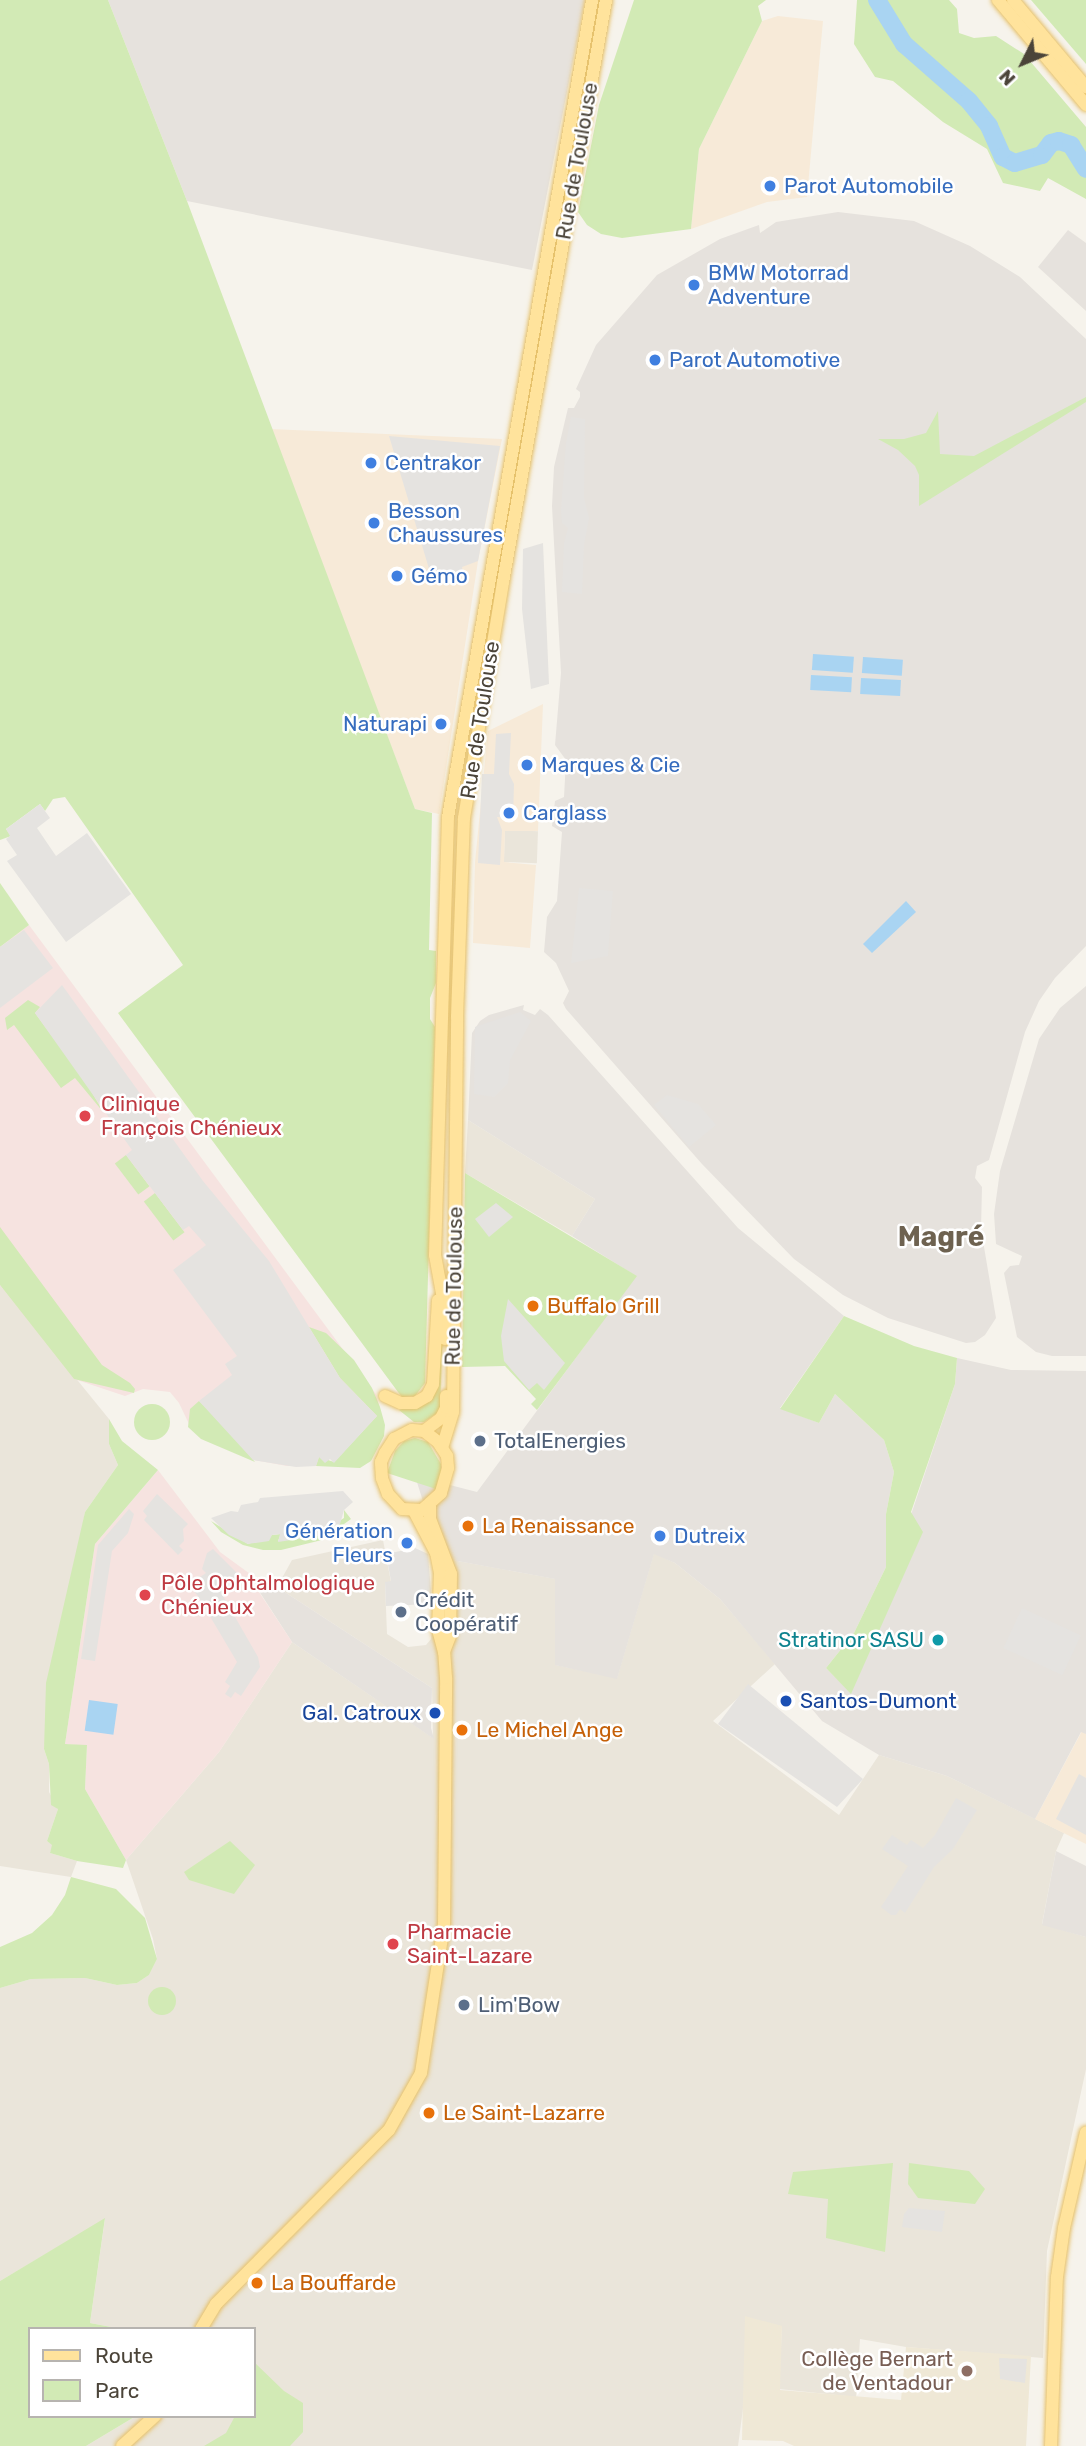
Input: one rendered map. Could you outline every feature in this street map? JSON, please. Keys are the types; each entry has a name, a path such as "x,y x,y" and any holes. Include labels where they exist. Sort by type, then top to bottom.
{"main road":[{"name":"Rue de Toulouse","path":"442,1448 453,1412 457,1017 464,818 592,0"},
{"name":"Rue de Toulouse","path":"424,1431 441,1418 446,1408 445,1310 435,1255 448,817 554,247 606,0"},
{"path":"998,0 1086,105"},
{"path":"1013,0 1086,87"},
{"path":"385,1396 401,1403 415,1403 427,1396 433,1384 439,1287"},
{"path":"430,1506 414,1511 402,1508 388,1494 381,1462 394,1439 412,1430 424,1431 442,1448 448,1468 447,1480 430,1506 430,1519 451,1574 450,1636 444,1652"},
{"path":"202,2327 216,2304 389,2130 421,2073 444,1925 447,1805 444,1652 438,1630 440,1573 436,1553 414,1511"},
{"path":"1051,2446 1057,2277 1064,2228 1086,2132"},
{"path":"122,2446 153,2418"}],"shaded area":[{"path":"108,0 585,0 532,270 187,201"},
{"path":"778,16 823,21 807,197 767,202 691,229 699,149 762,21"},
{"path":"838,212 914,221 970,246 1020,277 1086,339 1086,946 1055,978 1039,1001 1025,1032 989,1160 977,1166 975,1178 982,1187 981,1229 996,1318 985,1335 975,1342 966,1343 888,1318 843,1295 794,1259 702,1164 566,1009 563,1003 569,991 556,963 544,952 547,917 557,901 562,832 552,826 555,801 564,797 566,760 555,745 561,673 552,506 554,467 568,408 574,408 580,397 580,392 576,389 596,345 657,275 720,239 759,225 760,233 776,222"},
{"path":"1068,230 1086,243 1086,311 1038,267"},
{"path":"571,417 585,419 584,498 589,518 584,545 582,594 562,592 564,543 568,528 562,523 561,510 566,443"},
{"path":"270,429 502,439 478,561 439,814 415,809"},
{"path":"389,436 500,446 478,561 462,567 463,573 430,572"},
{"path":"543,543 549,684 531,689 522,609 523,549"},
{"path":"543,704 538,831 505,831 504,862 536,865 530,948 473,943 475,862 488,731"},
{"path":"511,733 509,774 514,784 513,818 497,817 502,830 500,865 478,863 482,774 494,774 496,734"},
{"path":"40,804 50,818 37,828 56,856 87,833 131,894 66,942 7,861 17,855 6,839 10,836 6,829"},
{"path":"505,830 538,831 537,863 504,862"},
{"path":"579,888 613,891 608,956 571,963"},
{"name":"Clinique François Chénieux","path":"29,925 376,1394 382,1417 316,1466 287,1466 249,1459 189,1424 179,1403 170,1392 143,1389 125,1396 74,1379 0,1285 0,947"},
{"path":"24,930 53,968 0,1008 0,947"},
{"path":"62,985 203,1181 269,1261 340,1378 377,1416 334,1463 330,1459 325,1463 319,1457 316,1466 296,1467 253,1460 199,1401 232,1375 225,1364 237,1356 173,1270 206,1245 189,1226 183,1230 126,1155 132,1150 35,1013"},
{"path":"1086,986 1086,1356 1052,1356 1036,1352 1017,1337 1004,1273 1010,1266 1019,1265 1022,1256 996,1244 994,1214 1000,1171 1039,1039 1060,1008"},
{"path":"524,1005 523,1010 535,1015 540,1009 548,1015 738,1228 844,1316 780,1408 819,1423 835,1394 884,1440 894,1472 886,1514 886,1567 854,1633 826,1668 851,1693 955,1384 957,1358 1011,1370 1086,1371 1086,1734 1081,1732 1035,1819 947,1776 879,1755 822,1721 720,1599 675,1563 654,1554 617,1679 555,1665 555,1579 441,1558 415,1476 477,1492 636,1276 572,1236 595,1199 468,1120 472,1033 480,1021 489,1015"},
{"path":"520,1012 531,1021 510,1060 508,1083 494,1097 474,1094 475,1027"},
{"path":"667,1095 698,1104 716,1125 689,1147 654,1105"},
{"path":"468,1120 595,1199 572,1236 465,1173"},
{"path":"496,1203 513,1217 489,1237 475,1219"},
{"path":"0,1285 109,1419 109,1444 118,1465 85,1512 44,1749 49,1764 49,1792 58,1809 47,1841 53,1845 50,1853 77,1861 71,1877 0,1866"},
{"path":"508,1299 565,1363 544,1390 537,1383 529,1390 504,1361 501,1336"},
{"path":"158,1470 220,1552 261,1582 257,1589 292,1642 219,1752 126,1860 85,1789 87,1746 65,1744 95,1544"},
{"path":"343,1491 353,1502 344,1510 340,1524 328,1528 324,1535 278,1542 280,1534 272,1535 269,1541 248,1544 229,1535 211,1518 231,1511 238,1512 241,1505 258,1502 260,1498"},
{"path":"157,1494 188,1524 183,1529 184,1541 179,1546 183,1550 178,1555 144,1520 147,1516 143,1511"},
{"path":"129,1509 134,1514 128,1533 112,1551 95,1661 81,1659 98,1545"},
{"path":"383,1540 391,1582 385,1583 387,1634 408,1647 426,1645 431,1639 441,1558 556,1579 556,1665 617,1678 654,1553 675,1563 720,1599 775,1664 713,1721 839,1815 879,1755 947,1776 1064,1833 1056,1851 1042,1924 1086,1937 1086,2069 1047,2251 1043,2358 906,2347 860,2339 856,2397 779,2389 782,2326 746,2386 738,2446 86,2446 133,2418 256,2418 256,2327 111,2327 90,2323 105,2219 0,2281 0,1988 31,1979 85,1978 117,1985 137,1983 149,1975 157,1959 153,1939 126,1860 219,1752 292,1642 433,1738 432,1688 277,1587 292,1560"},
{"path":"415,1548 428,1554 432,1604 386,1606 385,1582 391,1581 386,1554"},
{"path":"213,1549 242,1578 223,1596 258,1657 260,1667 241,1696 235,1692 231,1698 225,1694 230,1686 225,1682 237,1662 198,1596 188,1585 206,1573 202,1569 207,1553"},
{"path":"261,1582 277,1587 432,1688 431,1728 434,1739 292,1642 257,1588"},
{"path":"1022,1608 1081,1635 1062,1675 1003,1648"},
{"path":"748,1684 863,1779 837,1807 718,1724"},
{"path":"1082,1731 1086,1734 1086,1844 1035,1819"},
{"path":"1079,1774 1086,1778 1086,1835 1056,1819"},
{"path":"956,1798 977,1810 953,1849 934,1867 905,1913 900,1909 896,1915 891,1915 881,1907 908,1866 882,1849 892,1835 907,1845 911,1840 923,1848 935,1835"},
{"path":"1056,1851 1086,1866 1086,1937 1042,1925"},
{"path":"909,2208 945,2211 942,2232 902,2227 904,2214"},
{"name":"Collège Bernart de Ventadour","path":"745,2316 782,2326 780,2390 901,2400 906,2347 1031,2356 1026,2446 794,2446 783,2441 742,2440"},
{"path":"999,2358 1027,2359 1025,2383 1000,2379"}],"green space":[{"path":"0,0 108,0 187,201 415,809 432,813 429,950 436,951 436,983 430,998 430,1019 435,1027 425,1383 415,1396 402,1397 398,1392 118,1013 183,965 65,797 53,799 45,811 40,804 6,829 11,836 0,840"},
{"path":"634,0 766,0 758,6 762,21 699,149 691,229 622,238 601,234 587,225 578,212 599,105"},
{"path":"857,0 949,0 957,9 959,33 974,38 996,36 1024,54 1086,127 1086,199 1048,178 1040,191 1003,183 987,149 943,122 893,81 875,77 854,44"},
{"path":"1031,0 1086,0 1086,64"},
{"path":"1086,397 1086,402 919,506 919,475 915,466 898,450 878,439 904,439 926,433 938,411 940,454 974,456"},
{"path":"0,883 29,925 0,947"},
{"path":"28,1000 40,1007 35,1013 85,1081 104,1113 75,1078 61,1088 14,1025 7,1030 5,1018"},
{"path":"126,1155 149,1186 138,1195 115,1163"},
{"path":"465,1173 637,1276 537,1410 531,1404 536,1399 505,1366 462,1367"},
{"path":"155,1193 184,1232 173,1241 144,1201"},
{"path":"0,1227 102,1365 130,1383 135,1389 134,1393 74,1379 0,1285"},
{"path":"844,1316 914,1346 957,1358 955,1384 911,1512 923,1532 851,1694 826,1668 854,1633 886,1567 886,1514 894,1472 884,1440 835,1394 819,1423 780,1409"},
{"path":"443,1322 440,1411 424,1422 414,1422 399,1410 428,1400"},
{"path":"309,1327 326,1333 354,1360 372,1388 380,1407 385,1425 384,1436 371,1461 360,1468 316,1466 319,1457 334,1462 377,1416 340,1378"},
{"path":"199,1401 223,1424 255,1462 201,1439 188,1427 190,1409"},
{"path":"152,1404 164,1410 170,1422 164,1434 152,1440 140,1434 134,1422 140,1410"},
{"path":"109,1419 122,1441 158,1470 95,1544 65,1744 87,1745 85,1789 126,1860 123,1868 77,1861 50,1853 52,1845 47,1841 58,1809 51,1805 49,1764 44,1749 46,1683 85,1512 118,1465 109,1444"},
{"path":"415,1438 428,1442 441,1464 441,1477 436,1489 387,1473 395,1451 404,1441"},
{"path":"344,1510 351,1519 322,1540 281,1550 263,1550 243,1545 221,1532 211,1521 248,1544 272,1535 281,1534 278,1541 328,1528 344,1518"},
{"path":"230,1841 255,1865 234,1894 189,1880 184,1872"},
{"path":"71,1877 116,1889 145,1918 157,1959 149,1975 137,1983 117,1985 85,1978 31,1979 0,1988 0,1947 32,1933 52,1915 65,1895"},
{"path":"162,1987 172,1991 176,2001 172,2011 162,2015 152,2011 148,2001 152,1991"},
{"path":"893,2163 885,2252 826,2238 828,2199 788,2194 793,2172"},
{"path":"909,2163 969,2171 985,2189 975,2204 918,2198 908,2184"},
{"path":"105,2218 90,2323 111,2327 28,2327 28,2418 133,2418 86,2446 0,2446 0,2281"},
{"path":"256,2364 284,2391 303,2403 303,2432 290,2446 204,2446 226,2433 234,2418 256,2418"}],"water":[{"path":"813,654 854,657 853,673 812,670"},
{"path":"863,657 903,660 902,676 862,673"},
{"path":"811,675 852,677 851,692 810,690"},
{"path":"861,678 901,680 900,696 860,694"},
{"path":"906,901 916,912 872,953 863,944"},
{"path":"89,1700 118,1704 113,1735 85,1731"}],"waterway":[{"path":"877,0 904,44 969,101 989,126 1003,157 1015,163 1042,155 1051,143 1059,141 1071,145 1086,169"}],"place":[{"name":"Parot Automobile","path":"770,186"},
{"name":"BMW Motorrad Adventure","path":"694,285"},
{"name":"Parot Automotive","path":"655,360"},
{"name":"Centrakor","path":"371,463"},
{"name":"Besson Chaussures","path":"374,523"},
{"name":"Gémo","path":"397,576"},
{"name":"Naturapi","path":"441,724"},
{"name":"Marques & Cie","path":"527,765"},
{"name":"Carglass","path":"509,813"},
{"name":"Clinique François Chénieux","path":"85,1116"},
{"name":"Buffalo Grill","path":"533,1306"},
{"name":"TotalEnergies","path":"480,1441"},
{"name":"La Renaissance","path":"468,1526"},
{"name":"Dutreix","path":"660,1536"},
{"name":"Génération Fleurs","path":"407,1543"},
{"name":"Pôle Ophtalmologique Chénieux","path":"145,1595"},
{"name":"Crédit Coopératif","path":"401,1612"},
{"name":"Stratinor SASU","path":"938,1640"},
{"name":"Santos-Dumont","path":"786,1701"},
{"name":"Gal. Catroux","path":"435,1713"},
{"name":"Le Michel Ange","path":"462,1730"},
{"name":"Pharmacie Saint-Lazare","path":"393,1944"},
{"name":"Lim'Bow","path":"464,2005"},
{"name":"Le Saint-Lazarre","path":"429,2113"},
{"name":"La Bouffarde","path":"257,2283"},
{"name":"Collège Bernart de Ventadour","path":"967,2371"}],"district":[{"name":"Magré","path":"941,1237"}]}
